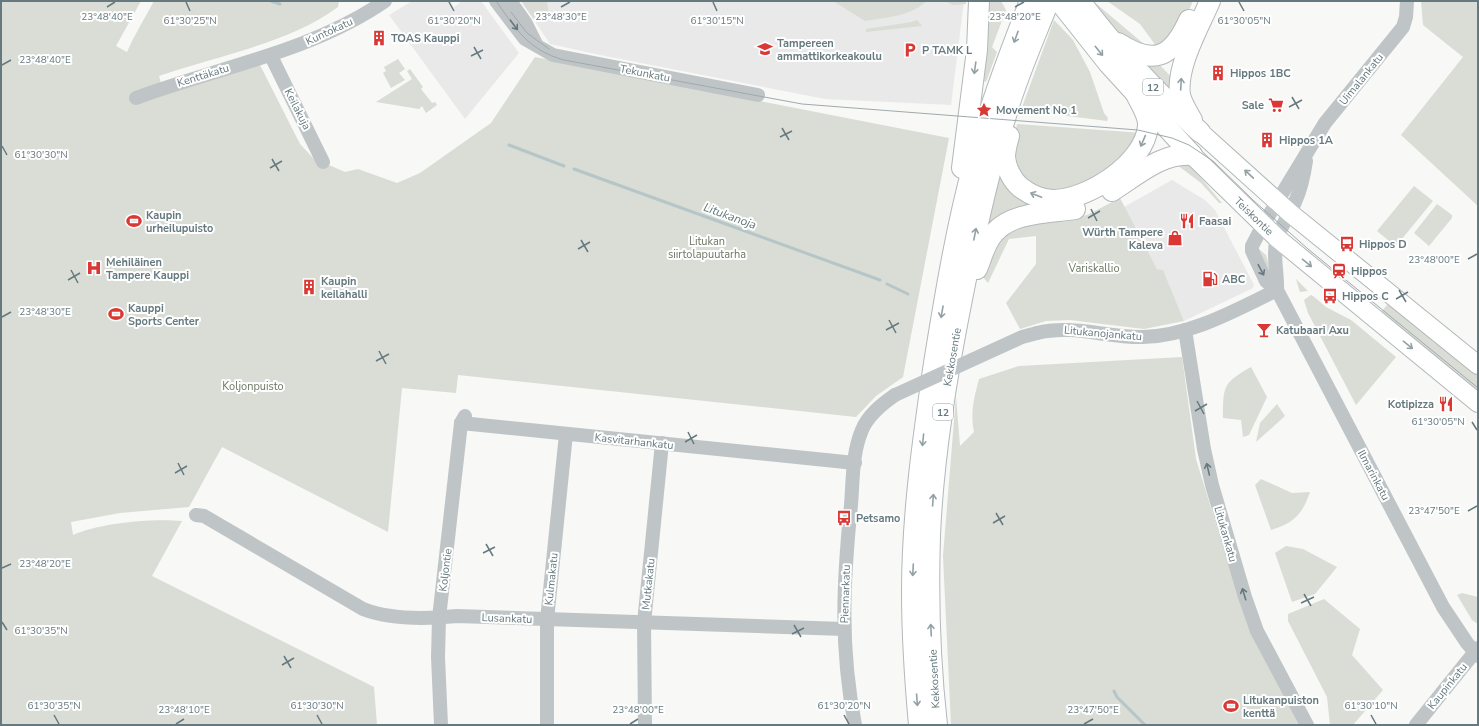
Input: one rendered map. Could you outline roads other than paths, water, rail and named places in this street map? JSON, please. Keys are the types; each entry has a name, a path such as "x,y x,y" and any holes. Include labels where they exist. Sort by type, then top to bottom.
{"highway":[{"name":"12","path":"949,273 957,196 977,50 979,1"},
{"name":"Kekkosentie","path":"919,725 912,591 916,518 924,435 949,273 964,204 983,132 1016,36 1030,1"},
{"name":"Kekkosentie","path":"937,725 931,624 930,536 933,492 944,401 979,214 1009,106 1049,1"},
{"name":"Teiskontie","path":"1059,1 1079,9 1110,37 1135,69 1170,105 1200,132"},
{"name":"12","path":"1110,37 1139,55 1149,56 1161,54 1176,45 1198,1"},
{"path":"1200,132 1185,109 1180,95 1181,74 1184,62 1210,1"},
{"name":"Teiskontie","path":"1079,9 1135,92 1192,155"},
{"path":"1009,106 1010,126 1005,156 1007,166 1013,180 1024,190 1033,195 1052,200 1072,197 1094,188 1123,168 1137,153 1146,133 1148,121 1135,92"},
{"path":"963,293 978,269 993,233 1000,227 1021,218 1075,208 1088,204 1167,158 1175,155 1192,155"}],"main road":[{"name":"Teiskontie","path":"1200,132 1290,213 1478,365"},
{"name":"Teiskontie","path":"1192,155 1277,238 1478,403"}],"street":[{"name":"Tekunkatu","path":"496,1 525,39 559,56 758,95"},
{"path":"510,1 526,22 536,44"},
{"name":"Uimalankatu","path":"1263,225 1325,123 1403,27 1406,17 1407,1"},
{"name":"Kuntokatu","path":"271,56 340,27 377,3"},
{"name":"Kenttäkatu","path":"136,98 214,71 271,56"},
{"name":"Keilakuja","path":"271,56 323,162"},
{"name":"Uimalankatu","path":"1277,238 1302,185 1307,154"},
{"name":"Ilmarinkatu","path":"1263,225 1252,246 1252,251 1266,281 1277,290 1443,607 1477,652"},
{"name":"Ilmarinkatu","path":"1277,238 1275,256 1278,279 1277,290"},
{"name":"Litukanojankatu","path":"855,463 862,429 877,409 894,395 1022,338 1037,332 1068,329 1111,336 1144,338 1185,330 1277,290"},
{"name":"Litukankatu","path":"1185,330 1198,419 1210,478 1245,597 1257,631 1306,725"},
{"name":"Kasvitarhankatu","path":"464,419 566,434 855,463"},
{"name":"Koljontie","path":"441,725 438,650 439,618 464,419"},
{"name":"Kulmakatu","path":"547,725 547,620 566,434"},
{"name":"Mutkakatu","path":"645,725 644,623 662,443"},
{"name":"Piennarkatu","path":"855,463 846,562 844,629 846,672 855,725"},
{"name":"Lusankatu","path":"196,515 204,516 363,609 383,615 439,618 457,616 844,629"},
{"name":"Kaupinkatu","path":"1416,725 1477,652"}],"waterway":[{"path":"271,1 280,4"},
{"name":"Litukanoja","path":"509,145 564,166"},
{"name":"Litukanoja","path":"574,169 880,280"},
{"path":"887,284 908,294"},
{"path":"1114,691 1117,697 1145,725"}],"tram line":[{"path":"496,1 510,21 532,44 552,56 564,60 802,104 1138,130 1172,138 1189,145 1213,161 1254,201 1308,249 1478,388"},
{"path":"511,12 527,33 549,49"}],"place":[{"name":"TOAS Kauppi","path":"379,38"},
{"name":"Tampereen ammattikorkeakoulu","path":"765,49"},
{"name":"P TAMK L","path":"910,50"},
{"name":"Hippos 1BC","path":"1218,73"},
{"name":"Sale","path":"1276,105"},
{"name":"Movement No 1","path":"984,110"},
{"name":"Hippos 1A","path":"1267,140"},
{"name":"Kaupin urheilupuisto","path":"134,221"},
{"name":"Faasai","path":"1187,221"},
{"name":"Würth Tampere Kaleva","path":"1175,238"},
{"name":"Hippos D","path":"1347,244"},
{"name":"Mehiläinen Tampere Kauppi","path":"94,268"},
{"name":"Hippos","path":"1339,271"},
{"name":"ABC","path":"1210,279"},
{"name":"Kaupin keilahalli","path":"309,287"},
{"name":"Hippos C","path":"1330,296"},
{"name":"Kauppi Sports Center","path":"116,314"},
{"name":"Katubaari Axu","path":"1264,330"},
{"name":"Kotipizza","path":"1446,404"},
{"name":"Petsamo","path":"844,518"},
{"name":"Litukanpuiston kenttä","path":"1231,706"}],"park label":[{"name":"Litukan siirtolapuutarha","path":"707,247"},
{"name":"Variskallio","path":"1094,268"},
{"name":"Koljonpuisto","path":"253,386"}]}
